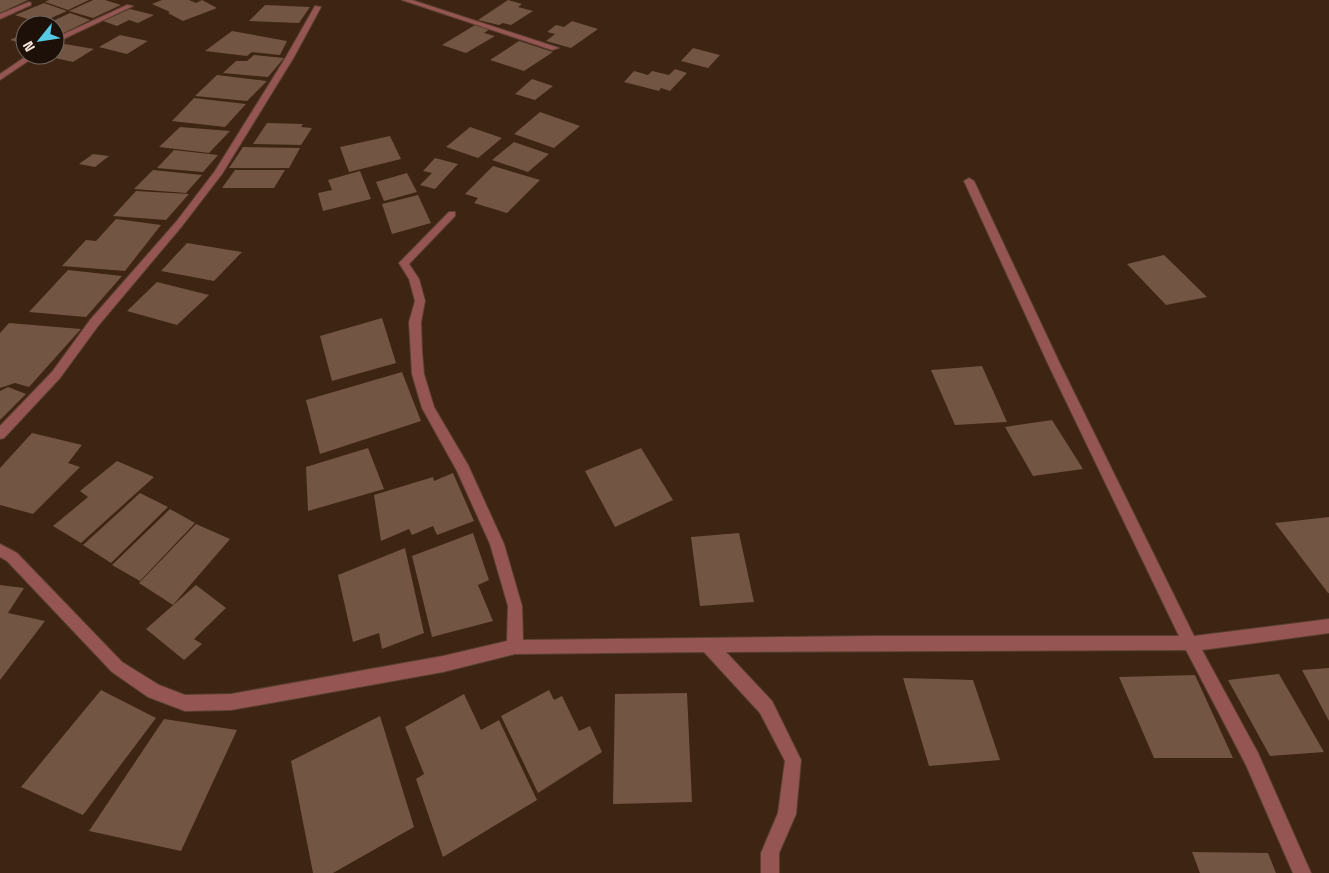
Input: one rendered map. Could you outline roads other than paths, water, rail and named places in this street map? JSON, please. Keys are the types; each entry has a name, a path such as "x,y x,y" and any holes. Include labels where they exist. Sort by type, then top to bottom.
{"street":[{"path":"405,0 555,48"},
{"path":"0,17 29,4"},
{"path":"65,36 129,6"},
{"path":"0,434 56,375 94,323 173,232 219,172 290,57 317,7"},
{"path":"0,78 19,65"},
{"path":"969,181 1054,366 1190,643 1252,759 1302,873"},
{"path":"452,214 404,263 414,279 420,300 415,322 418,374 428,408 463,469 497,544 515,606 515,647"},
{"path":"0,550 12,557 116,667 154,691 185,703 231,702 443,664 515,647 878,643 1190,643 1329,626"},
{"path":"707,645 719,655 766,707 793,760 787,814 770,853 770,873"}]}
